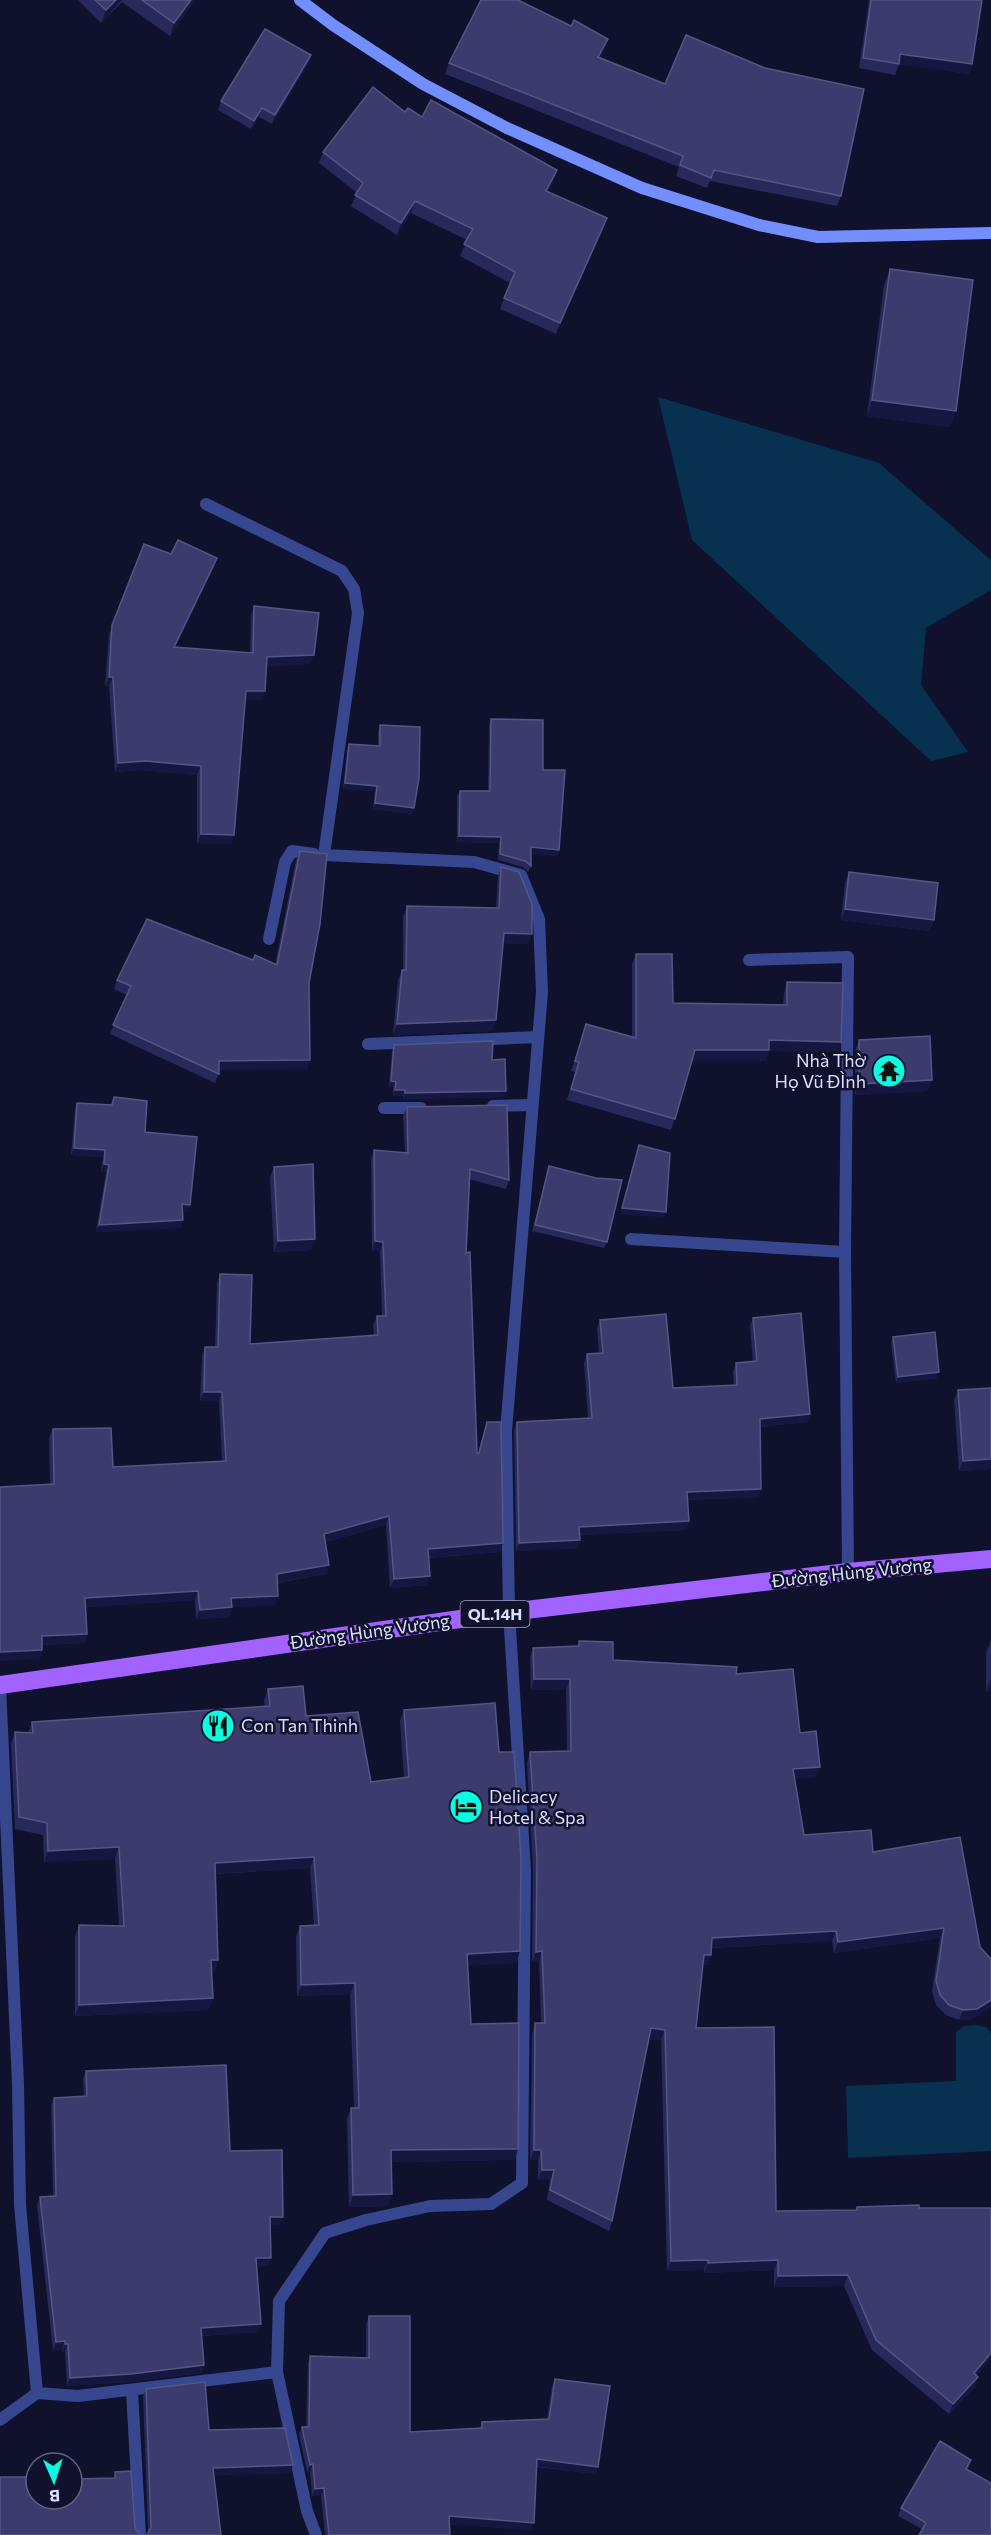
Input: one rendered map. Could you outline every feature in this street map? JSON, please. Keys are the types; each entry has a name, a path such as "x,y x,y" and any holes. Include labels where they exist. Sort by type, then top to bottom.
{"main road":[{"name":"Đường Hùng Vương","path":"0,1685 509,1612 849,1572 991,1559"}],"street":[{"path":"300,0 333,25 423,84 507,128 642,188 759,225 818,237 991,233"},
{"path":"206,504 342,571 354,589 358,613 324,855"},
{"path":"269,939 285,861 292,851 324,855 474,862 521,875 539,919 542,992 506,1431 509,1612 525,1870 522,2183 490,2204 430,2206 366,2220 325,2233 279,2301 277,2372 307,2511 316,2535"},
{"path":"749,960 848,957 845,1252 849,1572"},
{"path":"368,1044 538,1037"},
{"path":"475,1106 532,1105"},
{"path":"384,1108 429,1107"},
{"path":"631,1239 845,1252"},
{"path":"0,1685 18,2084 20,2205 37,2393"},
{"path":"0,2420 37,2393 78,2396 277,2372"},
{"path":"132,2391 140,2535"}],"water":[{"path":"658,397 879,463 991,560 991,590 926,628 921,685 968,752 931,761 692,540"},
{"path":"964,2026 986,2027 991,2033 991,2151 848,2158 846,2086 956,2081 956,2032"}],"building":[{"path":"95,0 116,0 106,10"},
{"path":"142,0 191,0 174,23"},
{"path":"481,0 518,0 571,26 574,20 608,39 598,57 665,84 686,35 765,68 864,89 841,196 714,170 711,178 680,165 683,156 449,63"},
{"path":"871,0 982,0 972,64 900,54 899,64 863,58"},
{"path":"265,29 311,55 275,115 262,108 254,121 221,101"},
{"path":"373,87 405,112 408,108 422,117 431,100 557,170 546,191 607,218 560,323 504,298 515,272 464,244 473,229 415,201 401,223 355,195 363,183 323,152"},
{"path":"890,269 973,280 956,411 872,400"},
{"path":"178,540 217,558 174,647 253,653 254,606 319,613 314,655 267,657 265,691 246,691 234,835 201,834 201,766 145,761 118,763 113,677 109,677 112,625 144,544 171,554"},
{"path":"491,719 543,720 543,770 565,770 559,850 531,847 531,866 525,861 500,854 501,837 459,836 460,791 490,791"},
{"path":"380,725 420,727 419,778 414,808 375,803 377,786 345,783 349,744 380,746"},
{"path":"300,851 327,854 320,924 309,983 310,1060 219,1061 219,1074 113,1025 131,986 117,980 147,919 253,960 255,955 277,965"},
{"path":"501,867 519,872 532,904 532,934 504,933 496,1020 397,1024 402,970 406,970 407,906 499,908"},
{"path":"849,872 938,883 934,920 845,909"},
{"path":"636,954 672,954 673,1003 787,1005 787,982 843,983 841,1042 769,1040 769,1050 695,1050 675,1119 571,1089 579,1062 575,1061 586,1024 636,1038"},
{"name":"Nhà Thờ Họ Vũ ĐÌnh","path":"930,1036 932,1080 859,1084 859,1040"},
{"path":"493,1041 492,1060 505,1059 506,1091 405,1093 405,1090 395,1090 396,1082 391,1081 394,1045"},
{"path":"114,1097 147,1101 145,1132 197,1137 190,1205 182,1204 183,1220 99,1225 109,1165 104,1164 105,1150 74,1148 77,1103 112,1105"},
{"path":"507,1105 509,1180 470,1169 466,1253 470,1252 477,1453 479,1453 487,1422 501,1422 503,1543 428,1549 430,1576 394,1579 389,1516 324,1534 329,1565 277,1574 278,1596 231,1598 232,1607 200,1610 198,1591 85,1598 87,1634 42,1636 42,1650 0,1652 0,1487 54,1484 53,1429 111,1428 113,1467 226,1461 222,1392 204,1392 205,1347 218,1347 220,1274 252,1275 250,1344 378,1335 377,1316 386,1316 383,1242 375,1241 374,1150 408,1153 407,1107"},
{"path":"639,1145 670,1153 666,1212 622,1208"},
{"path":"313,1164 315,1239 278,1241 274,1167"},
{"path":"549,1166 596,1178 622,1180 607,1242 535,1225"},
{"path":"801,1313 810,1414 760,1419 761,1489 687,1492 689,1521 579,1527 580,1540 519,1543 517,1422 592,1418 587,1354 603,1353 600,1320 666,1314 673,1388 737,1385 736,1363 757,1361 753,1318"},
{"path":"935,1332 939,1372 898,1377 893,1337"},
{"path":"991,1388 991,1459 963,1461 958,1390"},
{"path":"579,1641 613,1642 613,1660 737,1667 736,1674 793,1669 800,1733 816,1731 820,1767 793,1769 804,1835 871,1830 873,1852 960,1837 980,1947 991,1959 991,2000 977,2009 963,2010 949,2005 940,1995 936,1981 944,1928 838,1942 836,1931 712,1938 711,1955 704,1955 696,2028 774,2027 776,2211 857,2210 857,2207 919,2205 919,2208 991,2208 991,2353 974,2373 978,2377 953,2404 876,2340 848,2275 778,2276 778,2260 708,2263 708,2260 671,2261 665,2030 651,2028 612,2221 550,2190 554,2170 542,2170 541,2150 534,2150 535,2023 545,2023 542,1951 536,1952 537,1860 530,1752 571,1751 570,1679 534,1679 533,1648 579,1646"},
{"path":"303,1686 306,1716 358,1712 371,1782 409,1777 404,1710 495,1703 499,1752 514,1752 521,1859 520,1951 467,1954 471,2024 519,2023 518,2149 391,2150 392,2194 353,2195 351,2108 359,2108 355,1983 301,1985 300,1926 319,1925 314,1857 215,1863 218,1960 211,1960 213,1998 79,2005 79,1925 124,1926 119,1847 48,1851 47,1823 19,1817 15,1732 33,1733 32,1722 270,1706 268,1689"},
{"path":"226,2065 230,2151 282,2150 283,2217 270,2217 271,2258 256,2258 261,2324 201,2328 204,2365 131,2374 70,2378 68,2344 65,2344 65,2341 56,2342 40,2197 56,2196 54,2098 87,2096 86,2071"},
{"path":"369,2316 410,2316 410,2432 482,2428 482,2422 549,2419 555,2379 610,2386 598,2467 537,2459 534,2523 449,2516 450,2535 329,2535 324,2488 315,2489 313,2464 310,2465 302,2427 309,2427 310,2356 369,2358"},
{"path":"205,2382 209,2430 285,2428 293,2465 213,2468 221,2535 147,2535 151,2527 146,2389"},
{"path":"940,2441 971,2460 966,2469 991,2483 991,2535 919,2535 926,2523 901,2508"},
{"path":"131,2471 135,2528 140,2535 0,2535 0,2477 24,2477 24,2511 84,2511 84,2479 115,2478 115,2472"}],"place":[{"name":"Nhà Thờ Họ Vũ ĐÌnh","path":"889,1071"},
{"name":"Con Tan Thinh","path":"218,1726"},
{"name":"Delicacy Hotel & Spa","path":"466,1807"}]}
